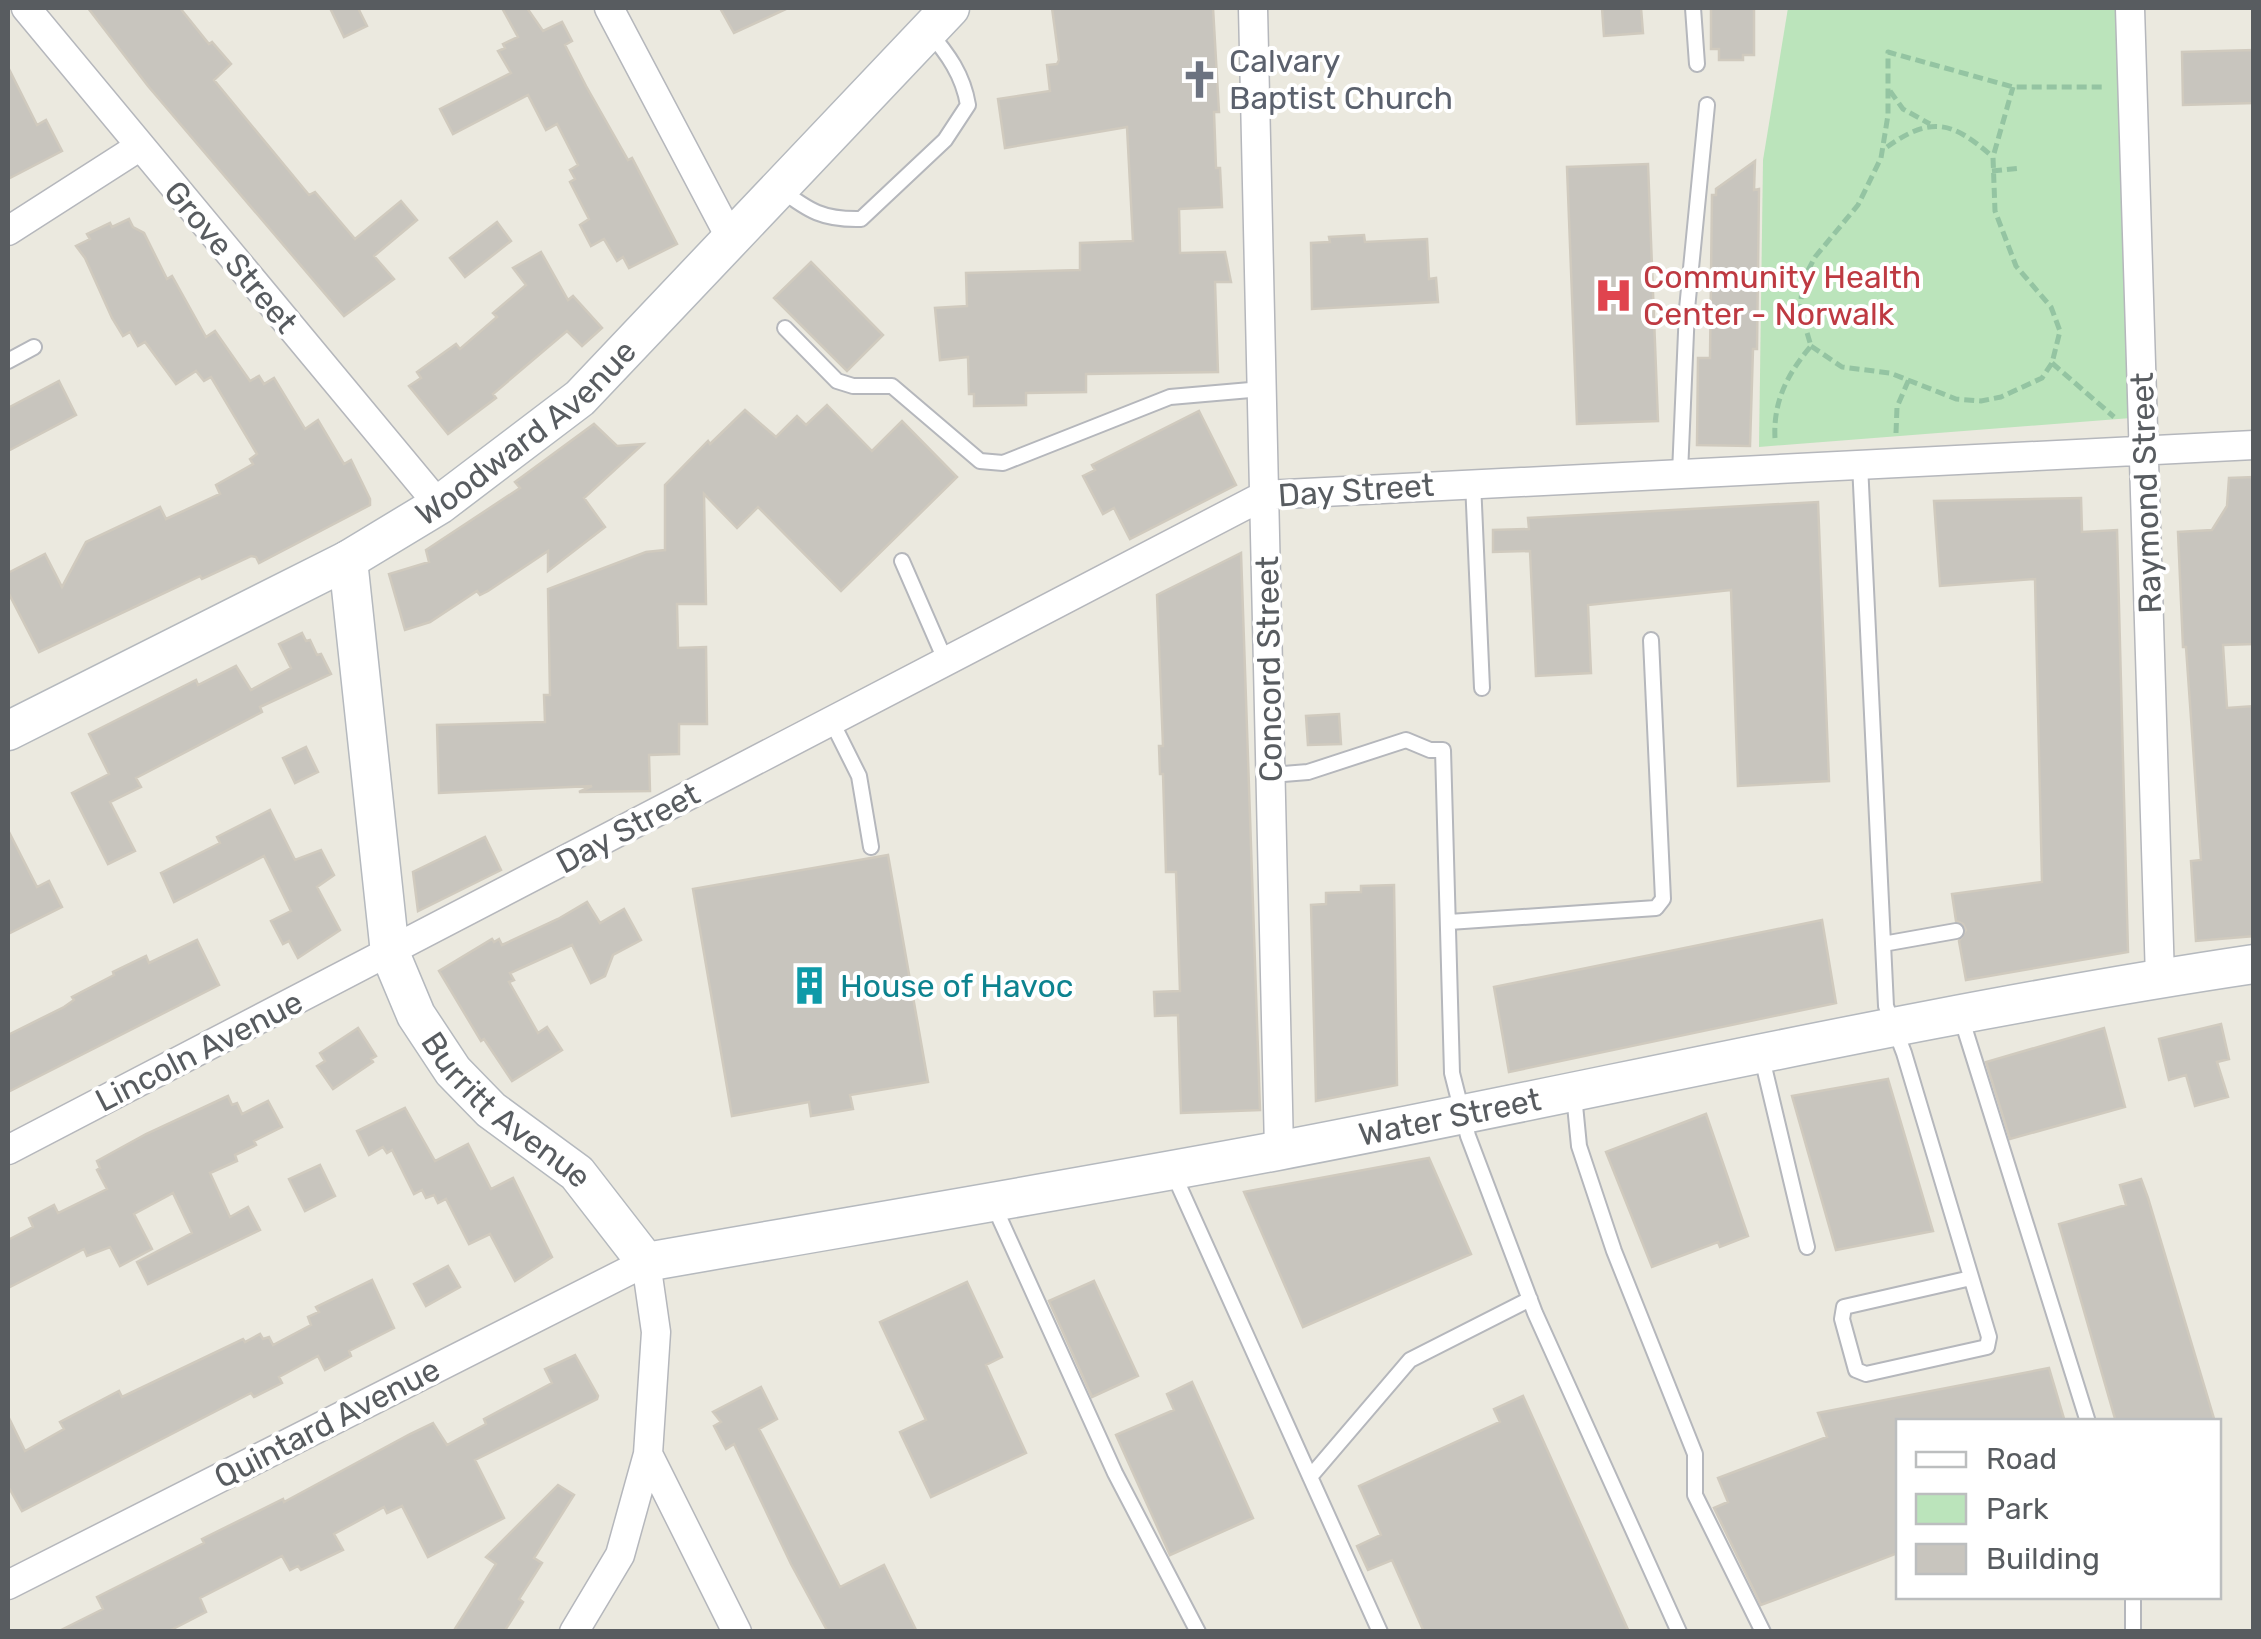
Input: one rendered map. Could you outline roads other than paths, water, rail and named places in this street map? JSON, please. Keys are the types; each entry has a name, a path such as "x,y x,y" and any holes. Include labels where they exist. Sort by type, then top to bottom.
{"main road":[{"name":"Woodward Avenue","path":"8,731 348,560 439,505 580,398 939,19"},
{"name":"Burritt Avenue","path":"348,560 390,953 416,1014 453,1071 491,1110 577,1172 646,1262"},
{"name":"Water Street","path":"646,1262 1280,1150 1760,1054 2160,978 2254,964"}],"street":[{"name":"Grove Street","path":"26,8 439,505"},
{"path":"609,8 731,239"},
{"name":"Concord Street","path":"1253,8 1280,1150"},
{"name":"Raymond Street","path":"2130,8 2160,978"},
{"path":"8,231 139,148"},
{"name":"Day Street","path":"390,953 1265,495 2254,444"},
{"name":"Lincoln Avenue","path":"8,1150 390,953"},
{"name":"Burritt Avenue","path":"574,1632 620,1555 648,1454 656,1332 646,1262"},
{"name":"Quintard Avenue","path":"8,1585 646,1262"},
{"path":"648,1454 737,1632"}],"lane":[{"path":"1693,8 1696,64"},
{"path":"779,189 809,211 835,220 861,219 945,140 968,105 964,82 944,50 939,19"},
{"path":"1680,473 1687,310 1707,105"},
{"path":"785,328 837,381 854,386 892,386 980,461 1003,463 1170,397 1262,389"},
{"path":"8,362 34,347"},
{"path":"1860,464 1886,1006 1972,1278 1989,1337 1987,1347 1866,1374 1856,1370 1842,1319 1844,1307 1972,1278"},
{"path":"1473,482 1482,688"},
{"path":"902,561 946,662"},
{"path":"1449,922 1656,908 1664,900 1650,640"},
{"path":"832,722 860,776 871,847"},
{"path":"1271,775 1308,772 1406,740 1430,750 1443,750 1452,1073 1460,1113 1530,1299 1679,1632"},
{"path":"1883,944 1956,931"},
{"path":"1960,1016 2087,1419"},
{"path":"1760,1054 1807,1247"},
{"path":"1574,1090 1579,1146 1614,1251 1695,1454 1695,1495 1763,1632"},
{"path":"1171,1170 1380,1632"},
{"path":"992,1201 1115,1473 1198,1632"},
{"path":"1310,1477 1410,1360 1530,1299"},
{"path":"2133,1599 2134,1632"}],"place":[{"name":"Calvary Baptist Church","path":"1199,79"},
{"name":"Community Health Center - Norwalk","path":"1613,295"},
{"name":"House of Havoc","path":"810,986"}]}
